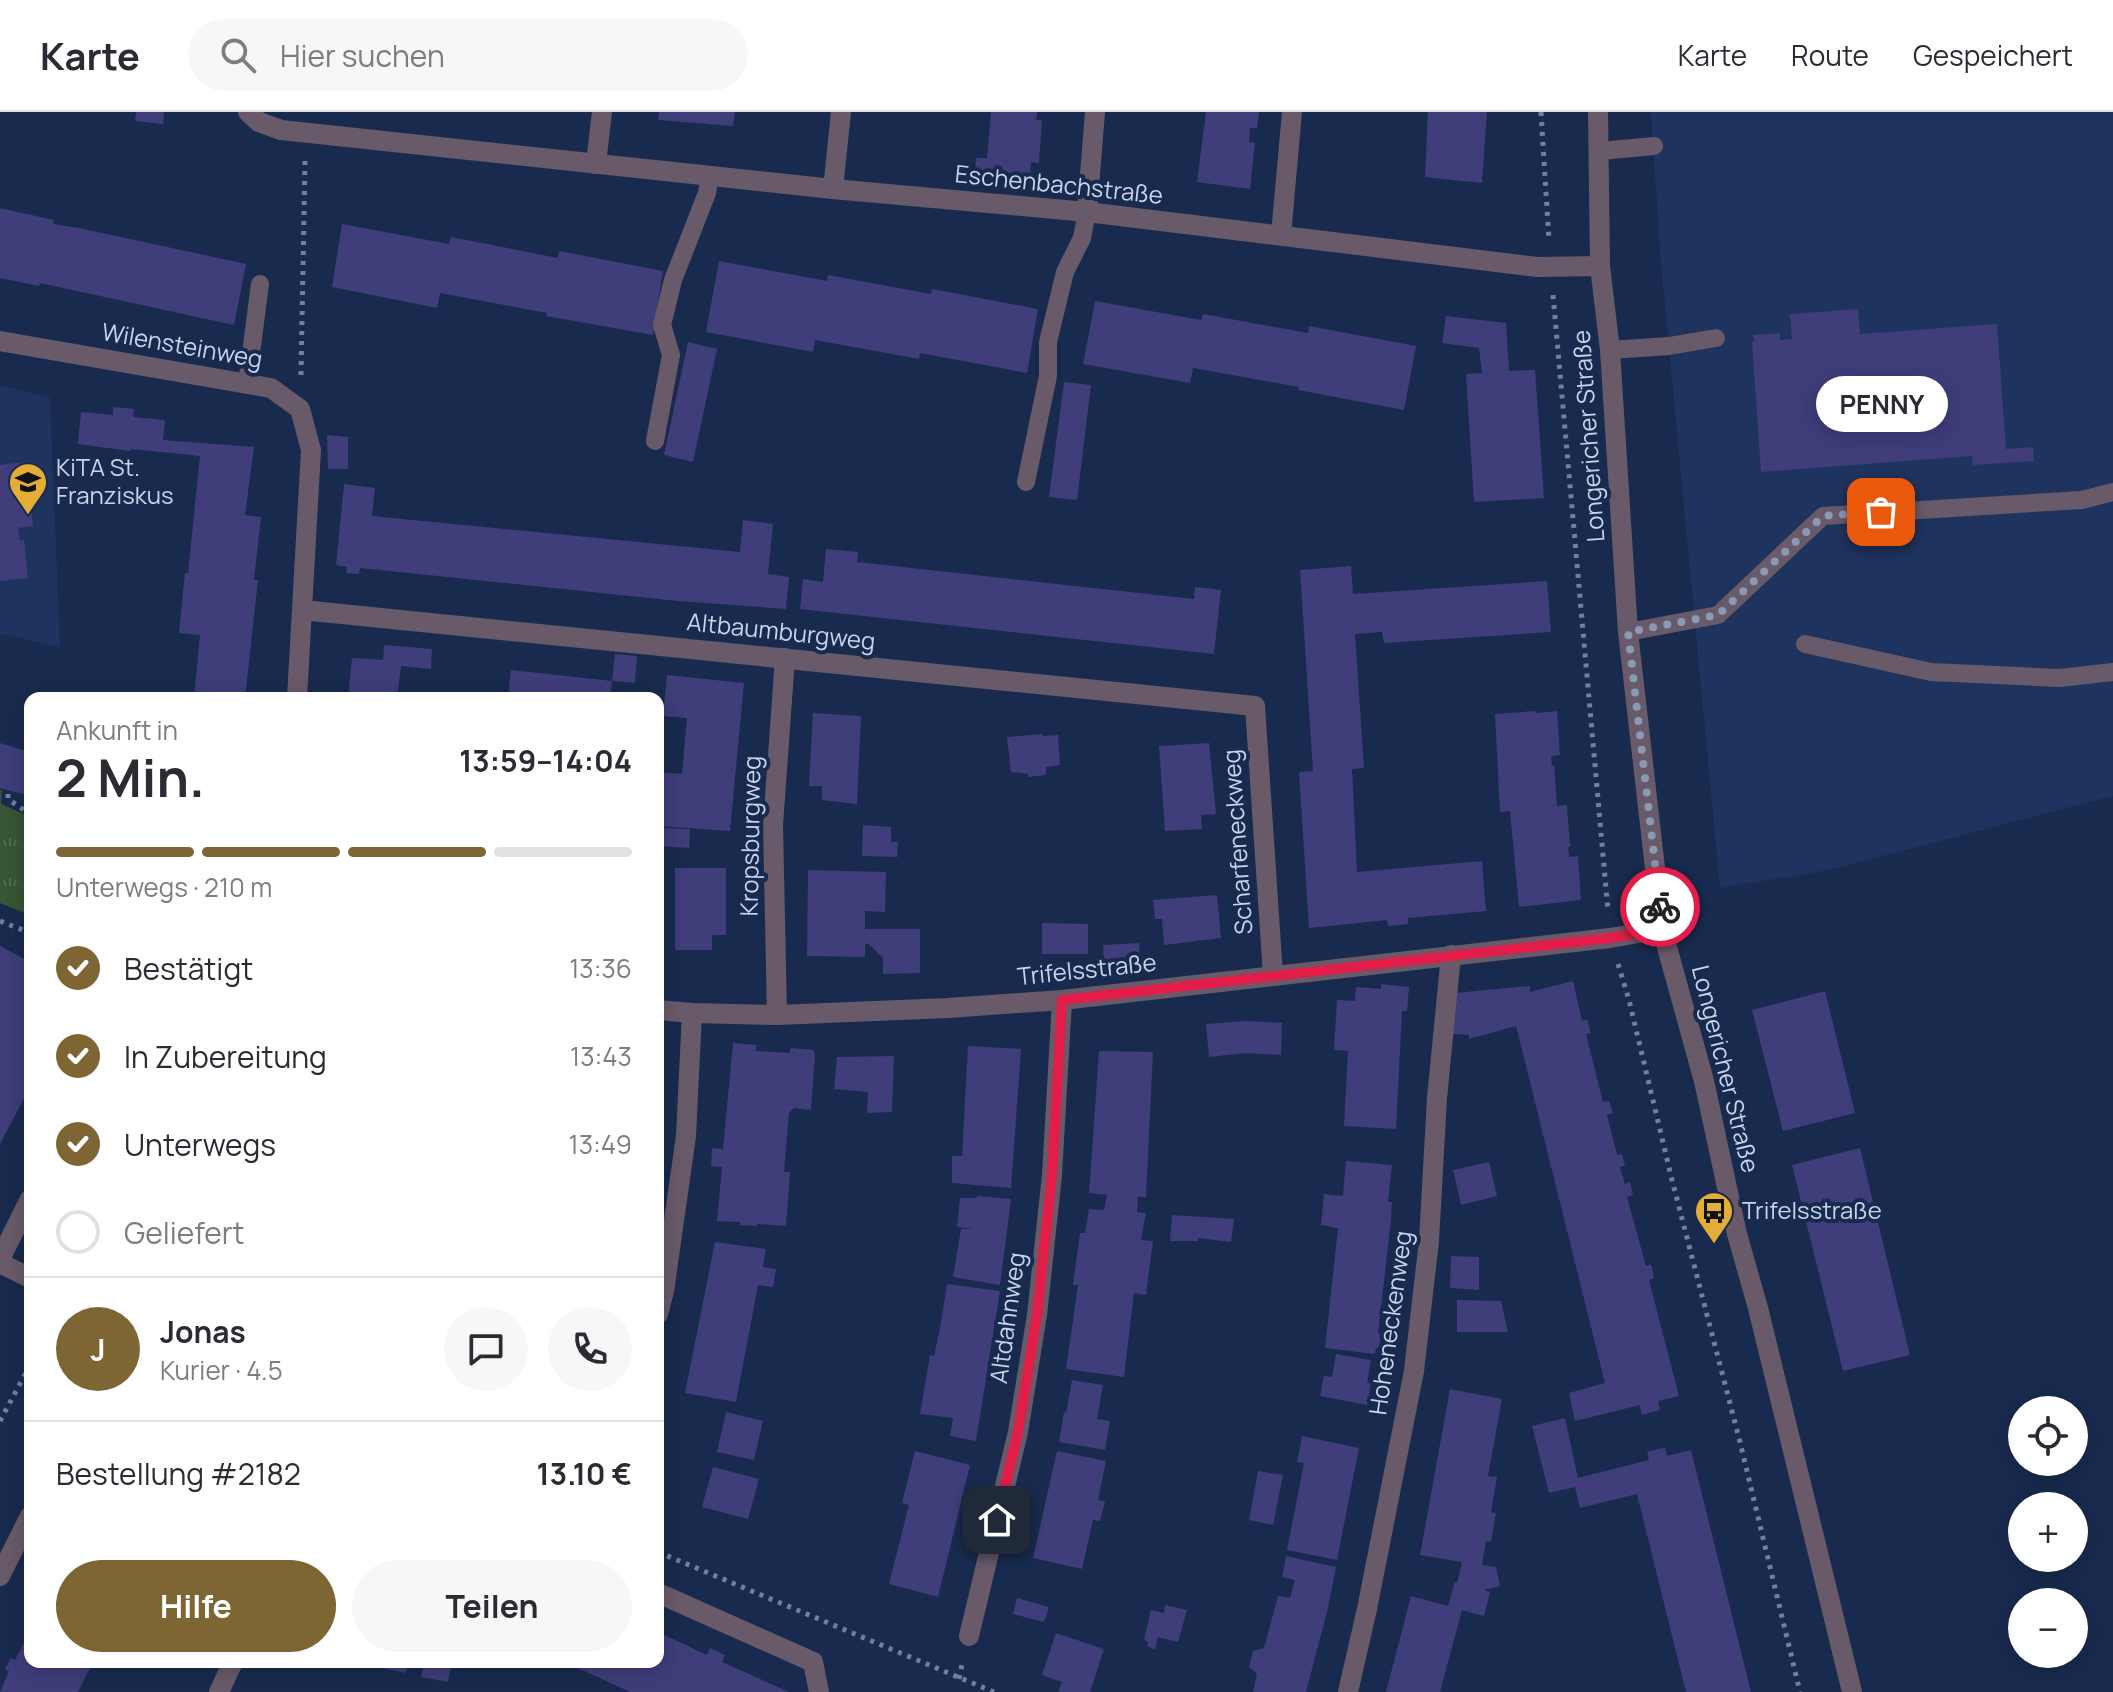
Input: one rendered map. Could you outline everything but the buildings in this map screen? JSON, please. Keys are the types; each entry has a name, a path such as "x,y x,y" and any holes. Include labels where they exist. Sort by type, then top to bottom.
{"street":[{"name":"Eschenbachstraße","path":"248,112 259,122 281,130 833,189 1087,212 1537,267 1600,266"},
{"path":"596,164 602,112"},
{"path":"833,189 841,112"},
{"path":"1087,212 1095,112"},
{"path":"1281,235 1292,112"},
{"name":"Longericher Straße","path":"1598,112 1600,266 1610,350 1628,632 1662,929 1704,1081 1737,1234 1852,1692"},
{"name":"Wilensteinweg","path":"0,341 271,388 300,409"},
{"path":"297,692 311,450 300,409"},
{"name":"Altbaumburgweg","path":"302,610 1255,706"},
{"name":"Kropsburgweg","path":"777,1015 773,825 785,658"},
{"name":"Scharfeneckweg","path":"1255,706 1273,975"},
{"name":"Trifelsstraße","path":"664,1011 777,1015 1062,1000 1610,938 1662,929"},
{"name":"Hoheneckenweg","path":"1348,1692 1414,1371 1429,1241 1437,1098 1451,955"},
{"name":"Altdahnweg","path":"969,1636 1018,1432 1037,1315 1052,1175 1062,1000"},
{"path":"664,1291 686,1136 692,1013"},
{"path":"24,1211 0,1261 24,1275"},
{"path":"0,1576 24,1528"},
{"path":"664,1596 813,1662 819,1692"},
{"path":"219,1692 230,1668"}],"lane":[{"path":"1600,151 1654,146"},
{"path":"655,441 671,355 662,325 673,280 707,193 710,176"},
{"path":"1026,482 1048,376 1048,342 1065,272 1082,238 1087,212"},
{"path":"247,384 260,284"},
{"path":"1610,350 1669,346 1716,338"},
{"path":"1628,632 1718,615 1823,516 2082,500 2113,492"},
{"path":"1805,644 1931,672 2060,678 2113,672"}],"path":[{"path":"300,409 306,132"},
{"path":"8,794 8,799 24,810"},
{"path":"0,921 24,931"},
{"path":"0,1421 24,1376"},
{"path":"664,1554 994,1692"}],"shaded area":[{"path":"1651,112 2113,112 2113,796 1829,870 1720,888 1660,253"},
{"name":"KiTA St. Franziskus","path":"0,385 50,398 60,647 0,634"}],"green space":[{"path":"0,790 2,790 1,804 24,814 24,913 0,903"}],"way so far":[{"path":"1660,907 1628,632 1718,615 1823,516 1881,512"}],"place":[{"name":"PENNY","path":"1881,512"},
{"name":"KiTA St. Franziskus","path":"28,516"},
{"name":"Trifelsstraße","path":"1714,1245"}],"route":[{"path":"997,1520 1018,1432 1037,1315 1052,1175 1062,1000 1610,938 1662,929 1660,907"}]}
